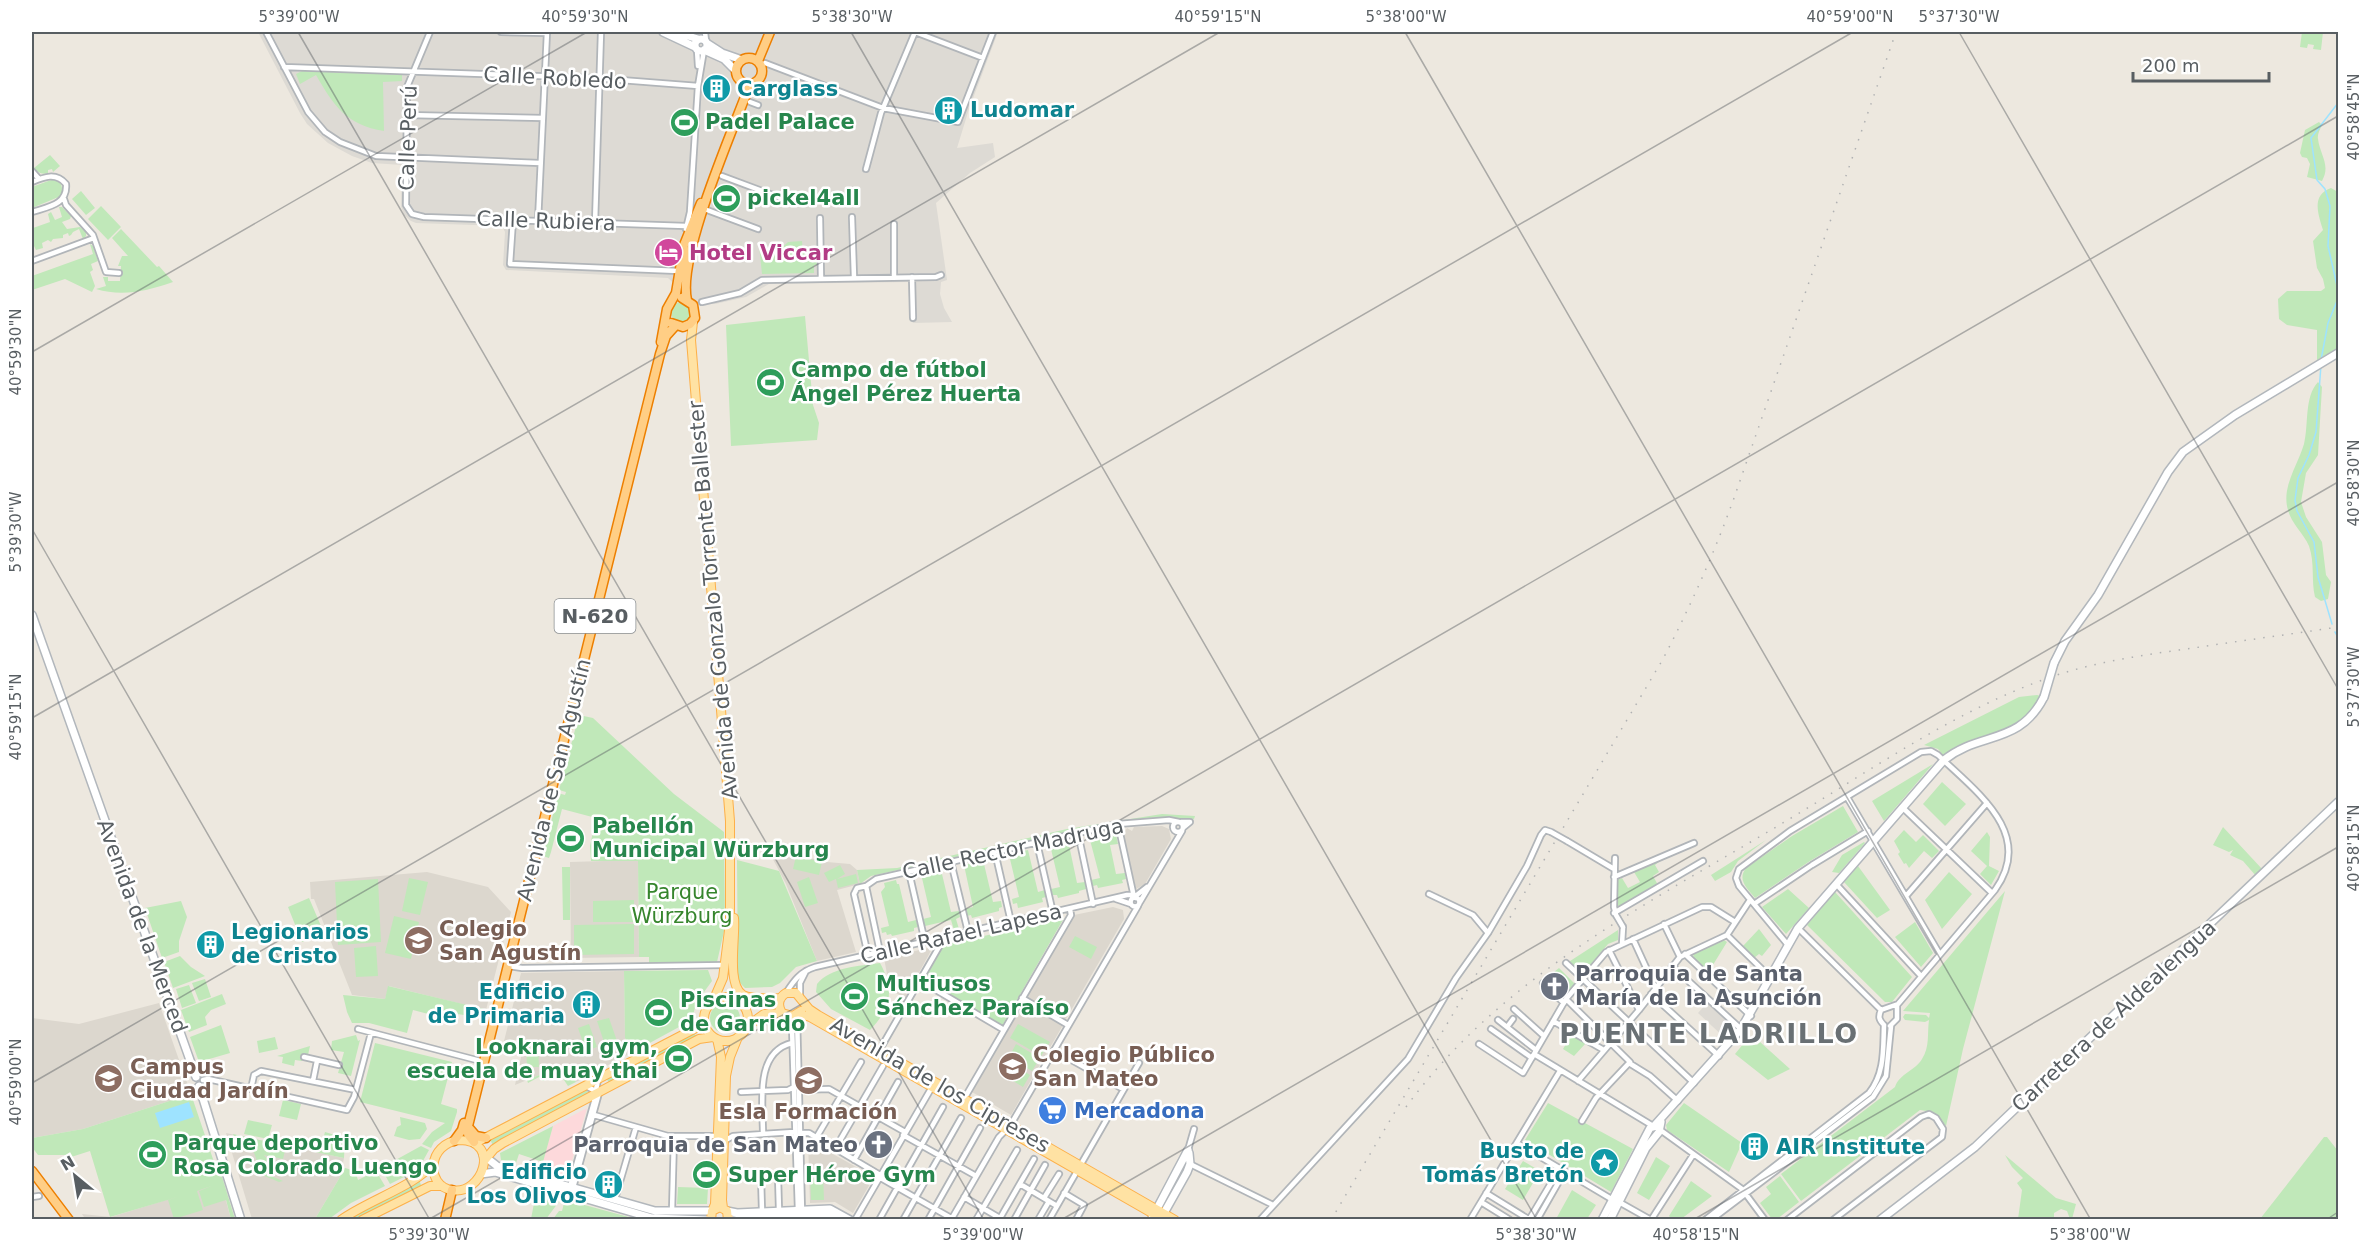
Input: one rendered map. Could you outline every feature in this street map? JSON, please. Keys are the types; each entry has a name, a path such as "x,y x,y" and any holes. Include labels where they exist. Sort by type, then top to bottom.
{"highway":[{"path":"762,62 753,59 742,60 736,71 738,78 743,83 750,84 757,82 761,77 762,62 770,32"},
{"path":"666,315 671,324 679,327 693,322 695,309 688,300 686,277 692,249 750,84"},
{"path":"688,300 682,298 672,301 686,240 725,151"},
{"name":"N-620","path":"666,315 672,301"},
{"name":"Avenida de San Agustín","path":"660,354 666,315"},
{"name":"Avenida de San Agustín","path":"468,1126 660,354 666,336 679,327"},
{"name":"Avenida de San Agustín","path":"454,1141 462,1130 475,1082 484,1064"},
{"path":"468,1126 476,1136 486,1138"},
{"path":"468,1126 468,1134 474,1142"},
{"path":"32,1171 69,1220"},
{"path":"445,1220 452,1191"}],"main road":[{"path":"663,32 702,42 736,71"},
{"path":"673,32 742,60"},
{"name":"Avenida de Gonzalo Torrente Ballester","path":"693,322 691,340 729,800 731,897 723,978 713,1001"},
{"name":"Avenida de Gonzalo Torrente Ballester","path":"679,327 691,340"},
{"path":"1602,1220 1616,1201 1646,1148 1653,1129 1719,1056 1750,1016 1798,928 1944,760 1964,747 1999,737 2018,728 2030,717 2043,697 2054,663 2065,641 2098,595 2176,460 2197,440 2338,352"},
{"name":"Avenida de la Merced","path":"32,615 200,1081 241,1220"},
{"name":"Carretera de Aldealengua","path":"1880,1220 1988,1135 2338,802"},
{"name":"Avenida de Gonzalo Torrente Ballester","path":"731,897 734,912 731,983 738,1001"},
{"path":"734,912 734,984 744,995 770,998"},
{"path":"711,1215 716,1204 721,1139 721,1051 715,1038 705,1027 706,1009 713,1001 727,997 738,1001 796,993 801,999 802,1008 798,1014 764,1014 746,1027 738,1037 730,1057 726,1076 724,1129 721,1139 727,1214"},
{"path":"783,995 779,1005 785,1015"},
{"name":"Avenida de los Cipreses","path":"801,999 813,1012 877,1053"},
{"path":"738,1001 747,1013 746,1027"},
{"name":"Avenida de los Cipreses","path":"798,1014 810,1017 877,1053 1158,1216 1175,1220"},
{"path":"341,1220 365,1204 422,1176 432,1164 438,1151 454,1141 474,1142 486,1138 694,1029 704,1020"},
{"path":"482,1174 484,1158 494,1149 597,1092 699,1040 715,1038 728,1041 738,1037"},
{"name":"Avenida de los Cipreses","path":"932,1084 964,1099 1008,1128"},
{"path":"474,1142 484,1158 495,1165 653,1216 800,1213"},
{"path":"494,1149 495,1165"},
{"path":"1158,1216 1187,1163 1188,1150"},
{"path":"432,1164 442,1186"},
{"path":"362,1220 430,1186 442,1186 452,1191 468,1186 482,1174 495,1172 615,1199 653,1216"},
{"path":"1610,1220 1616,1201"},
{"path":"727,1214 751,1219 779,1210 838,1216"},
{"path":"672,1216 684,1219 711,1215"}],"street":[{"path":"266,32 308,112 325,132 340,142 364,153 407,158 540,163"},
{"name":"Calle Perú","path":"408,212 406,205 407,87 430,32"},
{"path":"501,32 547,32 538,221"},
{"path":"595,223 601,32"},
{"path":"866,169 883,108 915,32 983,58"},
{"path":"762,62 883,108 958,122 993,32"},
{"path":"699,75 702,42"},
{"path":"686,240 702,42"},
{"path":"702,61 714,54"},
{"name":"Calle Robledo","path":"284,67 545,76 698,86"},
{"path":"750,102 758,105"},
{"path":"407,114 543,118"},
{"path":"32,171 39,179"},
{"path":"32,182 54,176 62,179 67,190 64,199 66,205 94,238 105,272 119,273"},
{"path":"722,176 780,198"},
{"path":"32,212 64,199"},
{"path":"707,210 758,229"},
{"name":"Calle Rubiera","path":"408,212 424,217 686,226"},
{"path":"852,217 854,277"},
{"path":"820,219 821,278"},
{"path":"513,220 510,264 679,271"},
{"path":"894,224 894,277"},
{"path":"32,261 94,238"},
{"path":"688,300 702,302 740,293 762,280 936,277 941,275"},
{"path":"912,277 913,318"},
{"path":"695,309 702,302"},
{"path":"1788,945 1739,886 1736,875 1743,864 1790,831 1921,752 1931,751 1944,760 1988,803 2001,821 2008,842 2006,868 1992,893 1897,1005 1881,1010"},
{"path":"1847,797 1939,953"},
{"path":"1906,896 1988,803"},
{"path":"1902,807 1992,893"},
{"name":"Calle Rector Madruga","path":"866,886 872,880 1118,824 1174,820 1179,827 1176,839 1149,885 1136,899"},
{"path":"801,1133 807,1133 816,1138 951,1219 1008,1128 1130,920 1136,899 1118,824"},
{"path":"1260,1220 1408,1059 1456,978 1488,932 1527,866 1541,835 1548,831 1614,869"},
{"path":"1578,1081 1683,955 1727,935 1752,902 1868,831"},
{"path":"1078,833 1094,904"},
{"path":"1037,843 1053,913"},
{"path":"1614,877 1694,843"},
{"path":"995,852 1011,922"},
{"path":"1615,858 1615,914 1623,927 1622,944"},
{"path":"1615,914 1703,861"},
{"path":"951,862 968,932"},
{"path":"909,872 925,942"},
{"path":"1836,884 1921,976"},
{"path":"868,955 854,894 857,888 866,886 880,952"},
{"path":"1429,894 1473,915 1488,932"},
{"path":"1116,899 1131,904"},
{"name":"Calle Rafael Lapesa","path":"807,970 1116,899 1136,899"},
{"path":"1130,920 1131,904 1136,899"},
{"path":"1479,1044 1523,1073 1565,1001 1582,978 1609,950 1707,906 1736,922"},
{"path":"964,1099 1071,915 1070,909"},
{"path":"1664,924 1683,955 1693,961 1750,1016"},
{"path":"1798,928 1881,1010"},
{"path":"1727,935 1771,978"},
{"path":"877,1053 939,947 938,939"},
{"path":"1633,939 1655,987"},
{"path":"1609,950 1639,1010"},
{"path":"1692,951 1693,961"},
{"path":"1566,963 1694,1083"},
{"path":"508,966 521,968 725,965"},
{"path":"1672,966 1741,1029"},
{"path":"783,995 795,978 807,970"},
{"path":"801,999 800,983 807,970"},
{"path":"919,980 1004,1030"},
{"path":"1543,983 1611,1043 1629,1063 1650,1076 1678,1101"},
{"path":"1651,994 1719,1056"},
{"path":"1022,998 1068,1025"},
{"path":"1881,1010 1880,1021 1884,1025 1891,1026 1896,1022 1897,1005"},
{"path":"1889,1007 1897,1013"},
{"path":"1514,1009 1544,1036"},
{"path":"798,1014 801,1133 800,1213"},
{"path":"785,1015 792,1025 794,1132 800,1213"},
{"path":"1506,1027 1513,1019"},
{"path":"1498,1020 1534,1054"},
{"path":"1553,1021 1602,1049"},
{"path":"1711,1220 1869,1093 1882,1067 1884,1025"},
{"path":"1705,1220 1877,1093 1888,1069 1891,1026"},
{"path":"358,1029 484,1064"},
{"path":"1491,1029 1578,1081 1693,1155 1744,1192 1765,1220"},
{"path":"200,1081 208,1079 345,1110 350,1108 371,1033"},
{"path":"763,1134 765,1070 770,1057 777,1049 792,1043"},
{"path":"1054,1050 1124,1089"},
{"path":"304,1058 339,1065"},
{"path":"313,1082 317,1060"},
{"path":"816,1138 861,1062"},
{"path":"1049,1220 1139,1063"},
{"path":"1582,1121 1600,1095 1629,1063"},
{"path":"835,1149 883,1066"},
{"path":"251,1089 254,1075 261,1071 356,1090"},
{"path":"1470,1220 1560,1071"},
{"path":"571,1190 594,1115 598,1080"},
{"path":"854,1160 898,1082"},
{"path":"855,1220 932,1084"},
{"path":"586,1086 597,1092"},
{"path":"741,1092 788,1090 794,1087"},
{"path":"800,1090 829,1089 976,1176"},
{"path":"571,1190 597,1092"},
{"path":"879,1220 943,1107"},
{"path":"594,1115 674,1137 721,1139 733,1136 794,1132"},
{"path":"1786,1220 1922,1117 1930,1115 1938,1121 1943,1131 1940,1139 1833,1220"},
{"path":"903,1220 961,1118"},
{"path":"615,1199 636,1127"},
{"path":"928,1220 980,1128"},
{"path":"724,1129 733,1136"},
{"path":"1188,1150 1194,1129"},
{"path":"672,1216 674,1137"},
{"path":"1517,1143 1651,1220 1693,1155"},
{"path":"976,1220 1017,1150"},
{"path":"964,1197 1001,1219 1034,1159"},
{"path":"1187,1163 1273,1205"},
{"path":"1014,1220 1045,1165"},
{"path":"1486,1193 1530,1219 1562,1170"},
{"path":"1537,1220 1562,1170"},
{"path":"1038,1220 1059,1174"},
{"path":"762,1214 761,1177 796,1175"},
{"path":"778,1176 779,1210"},
{"path":"1020,1184 1057,1206"},
{"path":"1064,1193 1084,1205 1076,1220"},
{"path":"32,1197 39,1196"},
{"path":"1481,1202 1510,1220"}],"shaded area":[{"path":"258,32 998,32 957,148 993,143 995,157 970,173 936,203 947,280 941,282 940,294 944,308 952,322 913,323 910,318 908,282 769,284 746,297 715,304 691,299 668,278 506,270 503,265 505,232 502,226 411,221 404,215 401,206 402,165 372,163 352,156 328,143 307,124"},
{"path":"1162,826 1169,829 1171,839 1145,884 1136,889 1123,835 1127,828 1132,831 1134,827"},
{"path":"767,848 827,862 850,864 857,870 860,884 837,890 856,952 817,961 786,884"},
{"path":"638,860 639,957 571,958 570,862"},
{"name":"Colegio San Agustín","path":"427,872 488,887 511,912 486,1010 389,986 385,999 352,995 314,899 311,899 310,882"},
{"path":"1113,907 1123,910 1124,919 1066,1019 1027,997 1074,915"},
{"path":"933,947 905,998 890,990 884,958"},
{"path":"624,971 625,1038 633,1052 576,1082 566,1064 515,1085 525,1039 504,1041 521,973"},
{"name":"Campus Ciudad Jardín","path":"159,1003 191,1094 83,1129 32,1138 32,1018 79,1024"},
{"name":"Colegio Público San Mateo","path":"1023,1003 1063,1025 1011,1115 972,1092"},
{"path":"1707,1003 1735,1028 1726,1039 1698,1013"},
{"path":"587,1108 567,1178 540,1171 553,1126"},
{"path":"226,1133 344,1158 340,1177 315,1219 252,1219"},
{"path":"808,1140 874,1177 853,1213 835,1202 810,1203"},
{"path":"221,1183 231,1219 86,1220 82,1214 111,1217"}],"green space":[{"path":"2302,32 2323,32 2321,50 2313,49 2314,45 2308,44 2307,48 2300,47"},
{"path":"302,71 402,75 402,81 383,82 384,131 360,124 342,112 316,75 300,84 296,74"},
{"path":"2319,122 2322,125 2318,139 2325,165 2322,181 2307,177 2310,164 2307,158 2302,157 2300,153 2305,130"},
{"path":"50,155 60,166 53,172 52,169 48,170 48,173 38,172 34,168"},
{"path":"56,180 61,184 63,192 61,196 32,208 32,187"},
{"path":"2331,188 2338,192 2338,224 2336,226 2338,348 2317,360 2317,330 2287,325 2279,319 2278,299 2287,291 2321,291 2325,288 2317,268 2313,241 2323,230 2318,212 2318,200 2325,191"},
{"path":"81,191 95,208 86,215 72,199"},
{"path":"101,206 121,227 108,240 88,219"},
{"path":"59,207 71,216 70,219 62,222 67,229 80,227 86,232 86,236 83,239 79,229 69,236 68,233 63,235 63,238 53,239 51,242 48,240 42,243 43,248 36,250 34,246 32,247 32,226 33,228 50,222 48,214 51,212 55,220 62,217"},
{"path":"121,229 173,282 125,293 96,289 106,286 103,277 108,277 108,281 120,281 121,266 118,266 122,256 128,256 112,238"},
{"path":"802,241 803,252 817,251 818,265 814,265 814,273 762,274 759,245 776,253 788,242"},
{"path":"90,244 93,246 98,261 91,264 93,270 90,272 95,286 92,292 65,279 32,290 32,276 93,254"},
{"path":"681,302 688,305 691,312 688,319 681,322 674,319 671,312 674,305"},
{"name":"Campo de fútbol Ángel Pérez Huerta","path":"805,316 813,405 819,423 817,440 731,446 726,325"},
{"path":"2318,382 2322,387 2318,455 2306,473 2301,502 2306,517 2322,542 2326,575 2331,582 2328,599 2321,601 2315,597 2309,546 2292,519 2286,501 2288,485 2304,444 2311,395"},
{"path":"2041,696 2027,715 2004,730 1969,742 1943,755 1938,749 1924,745 2019,697"},
{"name":"Parque Würzburg","path":"579,715 593,718 674,794 724,832 725,927 717,962 649,963 649,957 639,957 638,861 591,861 590,846 596,818 562,809 549,858 543,856 558,793 565,795 566,792 559,790"},
{"path":"1933,764 1884,821 1872,801"},
{"path":"1942,782 1966,804 1945,826 1923,804"},
{"path":"1843,806 1858,832 1755,898 1743,880 1743,872 1746,868 1792,836"},
{"path":"1162,814 1195,816 1194,819 1160,817 1118,821 871,876 860,884 857,870 897,868 1067,829"},
{"path":"2223,827 2263,870 2256,876 2243,861 2230,855 2233,850 2229,852 2213,845"},
{"path":"1115,830 1118,844 1110,845 1116,874 1125,873 1126,879 1122,880 1123,883 1098,888 1097,885 1093,886 1091,880 1100,878 1090,840 1093,840 1092,836"},
{"path":"1904,830 1916,842 1923,835 1939,851 1932,858 1924,851 1909,868 1898,854 1900,852 1894,841"},
{"path":"1987,832 1990,837 1989,866 1999,871 1991,885 1980,874 1987,866 1971,851"},
{"path":"1766,840 1738,861 1731,872 1715,881 1711,875"},
{"path":"1065,842 1066,846 1069,845 1077,883 1085,882 1086,889 1058,898 1057,895 1053,895 1051,889 1060,887 1051,849 1055,848 1054,844"},
{"path":"1864,842 1839,873 1832,872 1842,855"},
{"path":"1028,850 1038,892 1045,890 1046,897 1042,898 1043,902 1018,908 1017,903 1013,904 1012,899 1019,897 1010,859 1011,854"},
{"path":"796,856 822,862 819,875 793,869"},
{"path":"737,860 779,871 817,961 796,967 780,983 772,987 745,988 738,981"},
{"path":"980,861 984,864 993,902 1001,901 1002,907 999,911 972,918 971,915 967,916 965,909 973,907 964,865"},
{"path":"1660,861 1655,865 1659,872 1653,876 1658,885 1620,908 1617,906 1617,880 1622,878 1628,888 1640,882 1634,872"},
{"path":"840,865 845,874 837,879 856,874 858,883 838,888 836,879 829,882 824,873"},
{"path":"1858,866 1890,910 1877,918 1844,882"},
{"path":"562,867 570,867 570,920 563,920"},
{"path":"938,870 939,875 942,874 951,912 959,911 960,917 956,919 959,929 954,930 951,920 925,926 923,919 931,917 922,878 925,878 925,874"},
{"path":"1949,872 1972,894 1942,929 1925,900"},
{"path":"809,877 818,903 805,907 797,882"},
{"path":"409,878 428,882 420,915 402,911"},
{"path":"378,879 381,942 338,945 335,882"},
{"path":"896,880 908,922 916,920 918,927 914,928 914,931 892,936 887,935 886,932 882,933 881,928 889,926 881,892 885,887 884,883"},
{"path":"1788,889 1809,908 1786,934 1762,907"},
{"path":"2005,891 1963,1049 1946,1126 1933,1112 1920,1110 1801,1201 1781,1174 1895,1087 1900,1079 1919,1063 1925,1054 1929,1020 1925,1022 1905,1020 1903,1017 1905,1014 1926,1015 1929,1018 1930,1013 1903,1011"},
{"path":"1835,892 1912,977 1892,1002 1885,1002 1807,925"},
{"path":"309,898 324,933 302,942 288,907"},
{"path":"634,900 634,922 593,922 593,901"},
{"path":"181,901 187,917 179,941 179,952 162,958 145,908"},
{"path":"394,916 419,922 411,959 385,953"},
{"path":"1064,918 1002,1026 923,980 944,945"},
{"path":"1915,922 1933,953 1921,967 1895,937"},
{"path":"634,924 634,954 574,955 574,925"},
{"path":"1759,929 1771,945 1762,956 1759,954 1754,958 1743,946"},
{"path":"1618,930 1618,940 1608,944 1581,976 1567,963"},
{"path":"1075,936 1097,947 1091,959 1069,947"},
{"path":"1722,939 1727,942 1708,973 1694,959 1693,954"},
{"path":"376,946 378,976 356,977 354,948"},
{"path":"180,956 205,976 173,988 164,962"},
{"name":"Multiusos Sánchez Paraíso","path":"880,963 888,982 888,998 883,1014 870,1030 831,1009 816,992 817,984 830,974 846,968"},
{"path":"1559,968 1575,984 1568,992 1549,976"},
{"name":"Piscinas de Garrido","path":"708,970 712,981 696,1003 692,1020 633,1052 625,1038 624,971"},
{"path":"205,979 211,997 199,1001 192,983"},
{"path":"189,985 196,1003 182,1008 176,989"},
{"path":"388,986 484,1009 482,1014 466,1010 464,1015 457,1014 455,1021 413,1010 407,1033 369,1023 352,1023 343,995 385,999"},
{"path":"222,994 226,1004 211,1010 205,1017 207,1025 189,1032 181,1010"},
{"path":"725,1003 736,1007 740,1018 736,1029 725,1033 714,1029 710,1018 714,1007"},
{"path":"609,1018 617,1041 605,1045 597,1021"},
{"path":"589,1024 597,1047 586,1051 578,1028"},
{"path":"1018,1024 1050,1042 1041,1056 1010,1038"},
{"path":"221,1025 230,1053 199,1062 190,1037"},
{"path":"694,1032 697,1038 610,1084 606,1078"},
{"path":"1572,1034 1586,1043 1574,1056 1563,1049"},
{"path":"356,1035 358,1041 360,1040 351,1076 338,1073 344,1052 331,1050 332,1041"},
{"path":"275,1037 278,1049 259,1053 257,1041"},
{"path":"1748,1038 1757,1045 1760,1042 1790,1069 1768,1080 1735,1054"},
{"path":"540,1042 564,1042 564,1055 540,1055"},
{"path":"375,1043 452,1062 441,1104 457,1109 457,1112 451,1131 434,1142 431,1148 422,1144 432,1132 445,1123 360,1102"},
{"path":"526,1043 538,1043 539,1067 527,1067"},
{"path":"1016,1044 1040,1058 1032,1071 1009,1057"},
{"path":"310,1046 308,1055 304,1055 302,1061 295,1060 294,1066 282,1063 283,1057 277,1056"},
{"path":"566,1064 576,1082 568,1086 562,1077 557,1076 543,1081 539,1077 528,1083 527,1080"},
{"path":"1014,1065 1030,1075 1023,1087 1007,1077"},
{"path":"586,1089 589,1094 493,1146 490,1139"},
{"name":"Parque deportivo Rosa Colorado Luengo","path":"191,1094 215,1165 220,1170 235,1219 231,1219 226,1200 204,1207 199,1191 212,1186 197,1191 203,1210 174,1219 168,1200 181,1196 110,1217 90,1151 68,1158 67,1155 38,1155 32,1147 32,1138 83,1129"},
{"path":"283,1100 301,1104 297,1120 279,1116"},
{"path":"1548,1103 1633,1149 1611,1192 1525,1140"},
{"path":"1684,1103 1742,1143 1729,1172 1667,1130 1666,1125"},
{"path":"400,1117 425,1123 427,1129 420,1139 409,1140 394,1136 397,1127 401,1125"},
{"path":"248,1120 272,1125 268,1139 244,1134"},
{"path":"553,1126 543,1162 519,1154 516,1163 501,1160 500,1153"},
{"path":"325,1132 345,1138 344,1158 315,1152 318,1139 323,1139"},
{"path":"233,1134 286,1146 283,1159 264,1155 271,1164 269,1175 283,1181 279,1182 262,1175 252,1147 238,1149"},
{"path":"2324,1137 2327,1137 2338,1151 2338,1219 2260,1219"},
{"path":"421,1146 429,1150 418,1170 390,1184 381,1168"},
{"path":"2005,1155 2056,1198 2076,1204 2072,1219 2067,1211 2061,1209 2054,1213 2054,1219 2018,1219 2022,1190 2017,1183 2023,1178 2012,1167"},
{"path":"1656,1157 1670,1166 1649,1200 1637,1193"},
{"path":"1523,1161 1540,1171 1523,1200 1505,1189"},
{"path":"342,1167 355,1171 358,1180 376,1171 385,1186 351,1203 329,1219 315,1219 340,1177"},
{"path":"823,1172 824,1200 811,1200 810,1173"},
{"path":"1780,1176 1799,1202 1777,1219 1772,1219 1760,1203 1771,1194 1766,1187"},
{"path":"419,1180 422,1187 358,1219 345,1220"},
{"path":"1691,1181 1712,1196 1681,1219 1672,1219 1669,1216"},
{"path":"678,1187 708,1188 707,1204 677,1204"},
{"path":"1572,1190 1596,1205 1587,1219 1556,1219"},
{"path":"528,1193 561,1199 546,1219 531,1219 535,1198 528,1196"},
{"path":"565,1199 636,1219 553,1219 559,1211 562,1211"}],"water":[{"path":"189,1102 194,1117 160,1128 155,1113"}],"waterway":[{"path":"2321,360 2328,323 2337,301 2338,290 2328,246 2330,206 2325,189 2317,180 2311,138 2338,103"},
{"path":"2321,365 2316,432 2309,455 2298,478 2295,500 2297,511 2314,542 2318,577 2332,624"},
{"path":"2335,632 2338,637"}],"railway":[{"path":"1331,1220 1663,659 1683,620 1734,498 1896,32"},
{"path":"1406,1107 1445,1059 1489,1016 1586,942 1890,757 1988,703 2057,675 2110,661 2338,627"}],"place":[{"name":"Carglass","path":"716,89"},
{"name":"Ludomar","path":"949,110"},
{"name":"Padel Palace","path":"684,122"},
{"name":"pickel4all","path":"726,198"},
{"name":"Hotel Viccar","path":"668,253"},
{"name":"Campo de fútbol Ángel Pérez Huerta","path":"770,382"},
{"name":"Pabellón Municipal Würzburg","path":"571,838"},
{"name":"Colegio San Agustín","path":"418,941"},
{"name":"Legionarios de Cristo","path":"210,944"},
{"name":"Parroquia de Santa María de la Asunción","path":"1554,986"},
{"name":"Multiusos Sánchez Paraíso","path":"855,996"},
{"name":"Edificio de Primaria","path":"586,1004"},
{"name":"Piscinas de Garrido","path":"659,1012"},
{"name":"Looknarai gym, escuela de muay thai","path":"679,1059"},
{"name":"Colegio Público San Mateo","path":"1012,1067"},
{"name":"Campus Ciudad Jardín","path":"109,1079"},
{"name":"Esla Formación","path":"808,1081"},
{"name":"Mercadona","path":"1053,1111"},
{"name":"Parroquia de San Mateo","path":"879,1145"},
{"name":"AIR Institute","path":"1755,1147"},
{"name":"Parque deportivo Rosa Colorado Luengo","path":"152,1155"},
{"name":"Busto de Tomás Bretón","path":"1605,1163"},
{"name":"Super Héroe Gym","path":"707,1175"},
{"name":"Edificio Los Olivos","path":"608,1184"}],"district":[{"name":"PUENTE LADRILLO","path":"1709,1033"}]}
